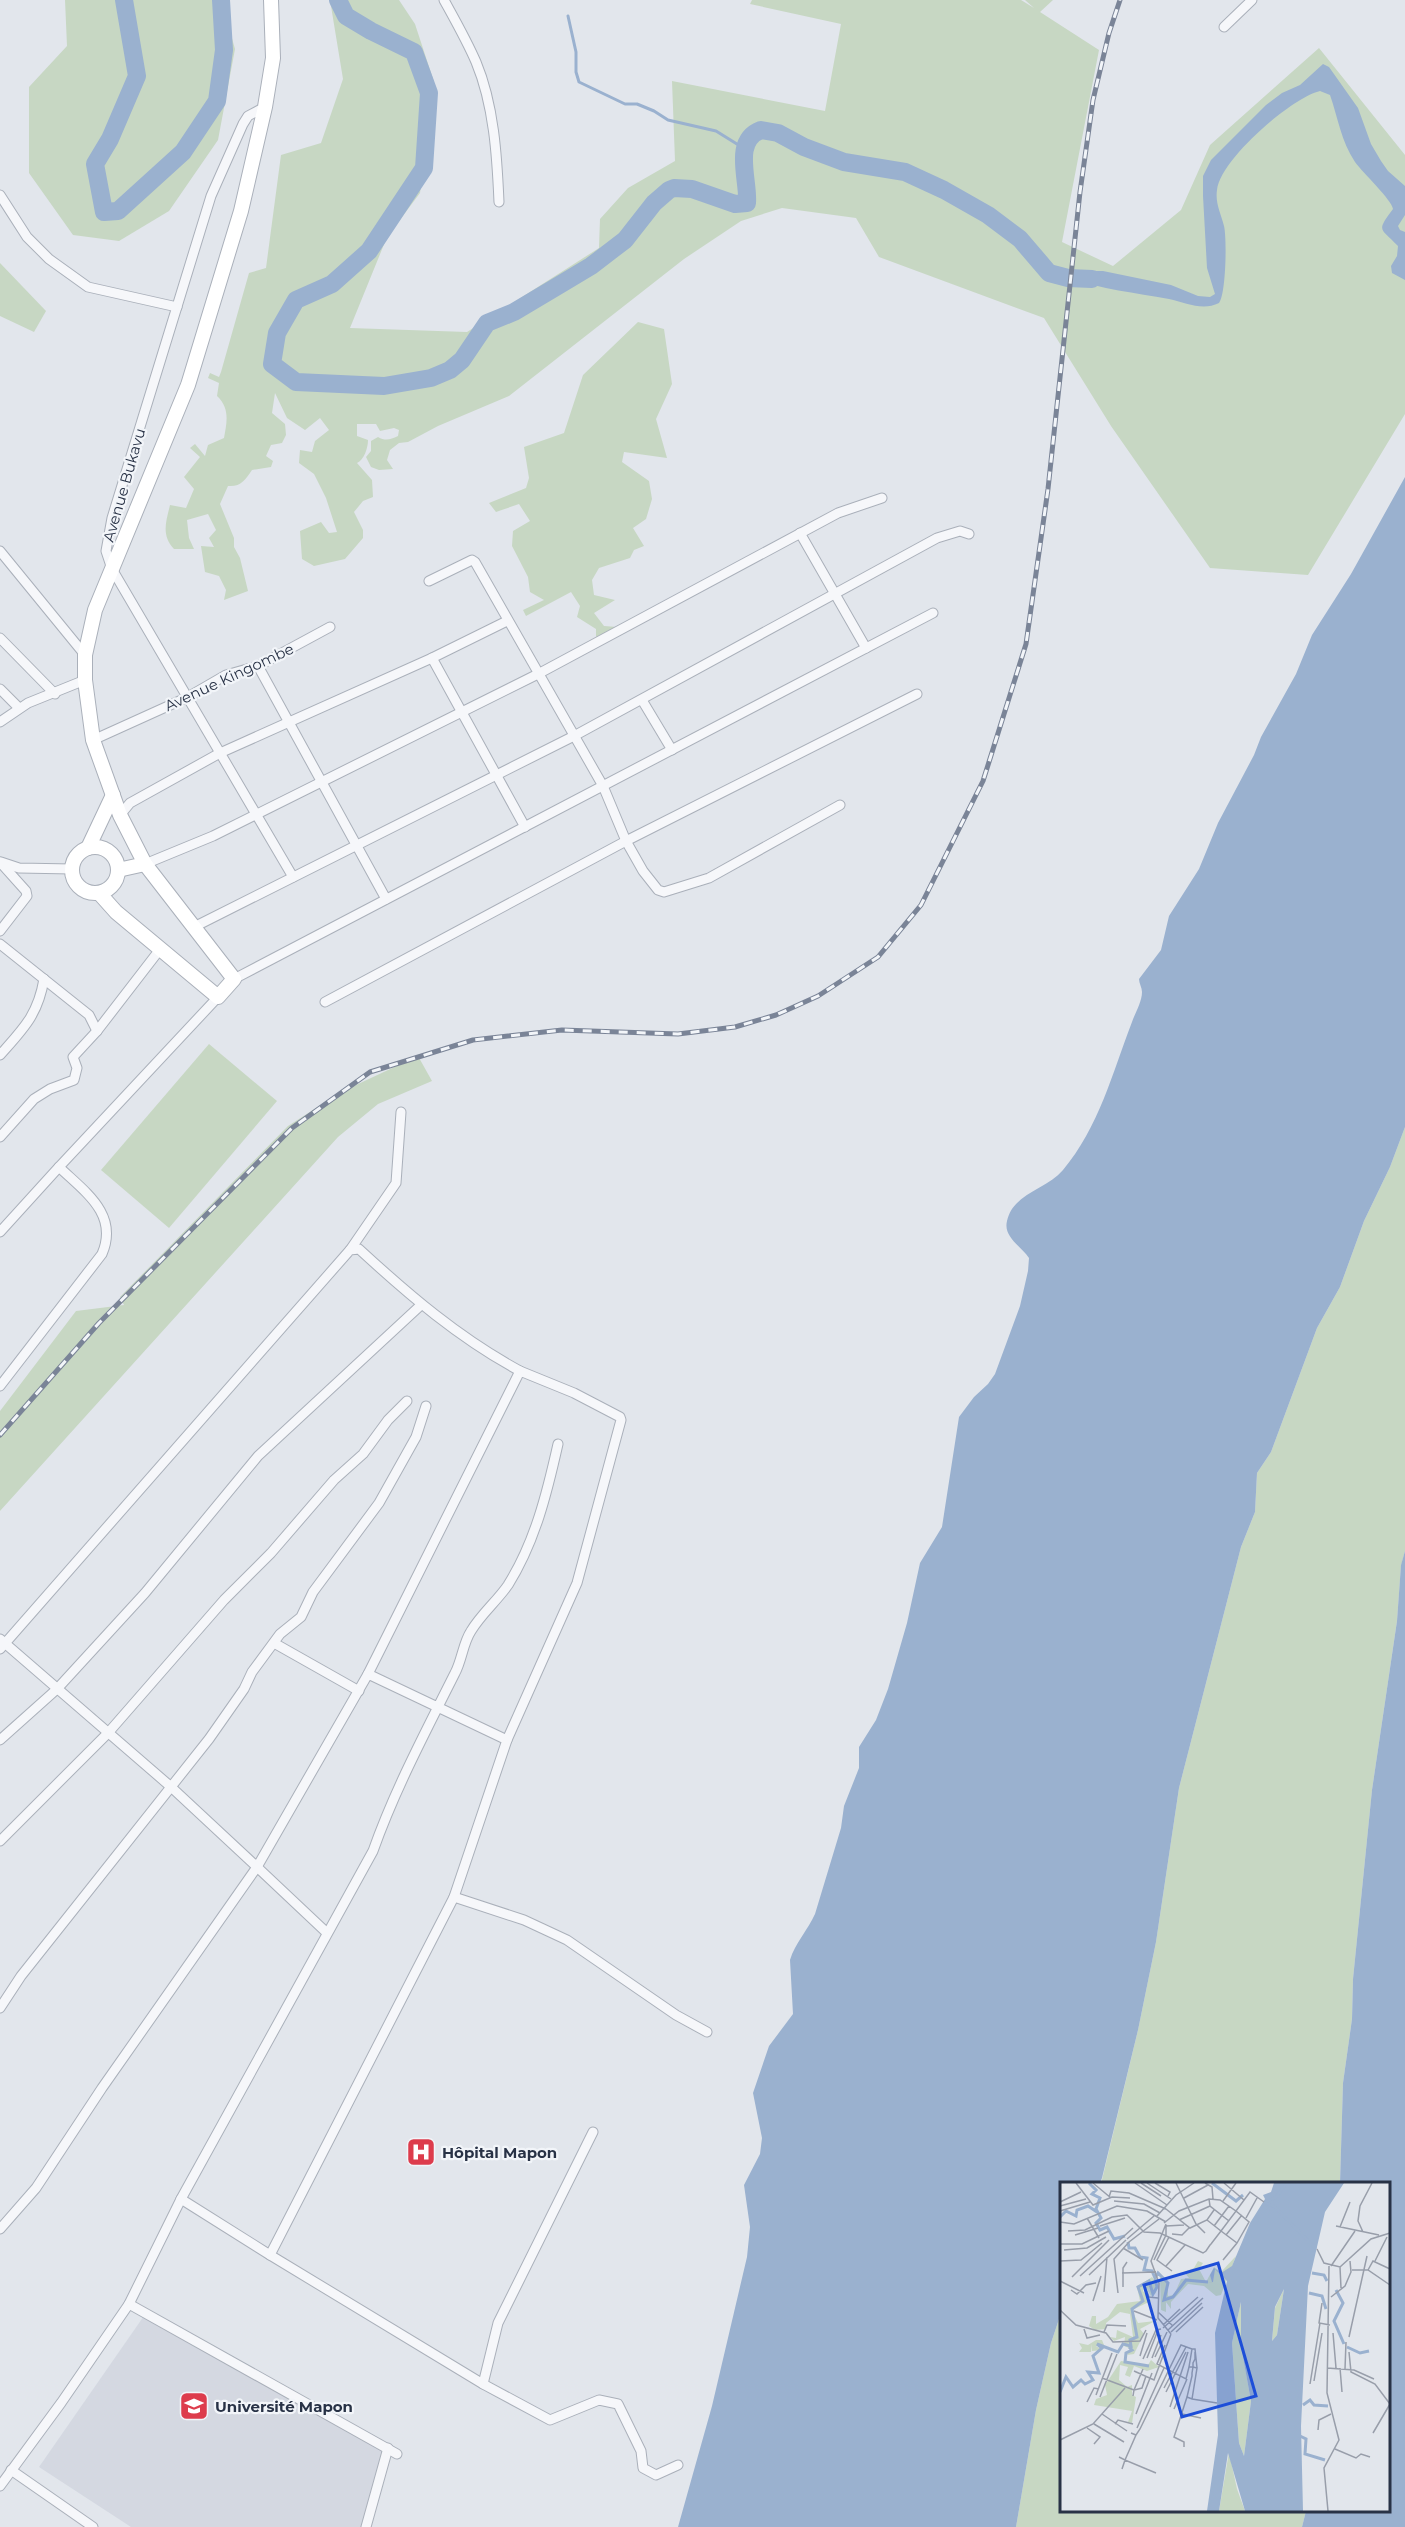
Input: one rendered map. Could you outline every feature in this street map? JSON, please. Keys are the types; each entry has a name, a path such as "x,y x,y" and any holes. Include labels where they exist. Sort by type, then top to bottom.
{"street":[{"path":"234,979 145,864 126,829 93,740 85,680 85,655 95,610 188,385 241,211 265,106 273,58 271,0"},
{"path":"444,0 476,63 489,104 497,154 499,202"},
{"path":"1224,27 1252,0"},
{"name":"Avenue Bukavu","path":"265,106 248,116 243,124 211,196 112,518 106,551 112,569 293,877"},
{"path":"0,195 27,237 49,260 88,287 177,307"},
{"path":"117,865 145,864 213,836 538,674 838,513 882,498"},
{"path":"194,927 574,736 938,538 960,531 969,534"},
{"path":"800,533 866,648"},
{"path":"0,551 85,655"},
{"path":"429,581 473,561 603,786 626,841 643,871 658,890 664,892 709,878 840,805"},
{"path":"0,1232 234,979 933,613"},
{"path":"120,815 130,804 220,753 432,658 507,621"},
{"name":"Avenue Kingombe","path":"93,740 188,698 226,675 258,666 330,627"},
{"path":"0,638 55,694"},
{"path":"432,658 525,827"},
{"path":"258,666 387,899"},
{"path":"0,722 20,708 85,680"},
{"path":"0,689 20,708"},
{"path":"325,1002 626,841 917,694"},
{"path":"642,700 672,750"},
{"path":"113,795 88,848 75,859 72,869 73,877 80,888 88,892 99,893 113,885 126,829"},
{"path":"88,848 104,849 117,865"},
{"path":"0,862 18,868 72,869"},
{"path":"0,862 27,893 26,900 0,931"},
{"path":"99,893 109,906 218,998"},
{"path":"0,944 89,1015 97,1031"},
{"path":"0,1137 34,1100 50,1089 74,1080 77,1068 73,1057 97,1031 161,948"},
{"path":"0,1055 31,1020 40,1000 44,979"},
{"path":"326,1932 170,1786 2,1644 350,1250 396,1183 401,1112"},
{"path":"0,1386 102,1254 108,1241 108,1227 98,1205 59,1167"},
{"path":"270,2255 454,1897 507,1740 577,1584 621,1420 620,1417 574,1393 520,1371 484,1352 421,1305 359,1249 350,1250"},
{"path":"0,1740 57,1689 145,1593 258,1456 421,1305"},
{"path":"0,2229 36,2188 102,2088 257,1867 368,1674 520,1371"},
{"path":"0,1841 108,1733 224,1600 271,1553 334,1480 363,1454 388,1420 407,1401"},
{"path":"0,2007 21,1976 215,1731 244,1689 252,1672 283,1630 301,1617 311,1596 379,1503 416,1437 426,1406"},
{"path":"0,2486 129,2304 181,2199 326,1932 373,1851 392,1802 456,1671 471,1630 507,1587 521,1562 549,1486 558,1444"},
{"path":"274,1643 358,1691"},
{"path":"368,1674 507,1740"},
{"path":"454,1897 524,1920 567,1940 676,2014 707,2032"},
{"path":"483,2384 498,2323 594,2132"},
{"path":"181,2199 483,2384 550,2420 599,2400 618,2404 641,2451 643,2468 656,2475 678,2464"},
{"path":"129,2304 397,2454"},
{"path":"366,2527 388,2448"},
{"path":"11,2470 93,2527"}],"shaded area":[{"name":"Université Mapon","path":"146,2313 391,2452 365,2527 131,2527 39,2467"}],"green space":[{"path":"65,0 221,0 235,49 218,140 169,211 119,241 73,235 29,173 29,87 67,46"},
{"path":"330,0 399,0 415,24 434,82 420,193 387,237 350,328 467,332 599,248 600,219 628,188 675,161 672,81 825,111 841,24 750,4 752,0 1021,0 1034,8 1025,0 1053,0 1040,12 1099,50 1062,242 1113,266 1181,210 1210,145 1319,48 1405,155 1405,414 1308,575 1210,568 1111,426 1044,318 879,257 856,218 782,208 741,221 684,259 509,396 438,426 408,442 399,443 390,450 387,460 393,469 379,470 371,467 366,457 371,451 371,441 378,437 385,439 398,436 399,430 394,428 380,431 376,424 357,424 357,436 368,440 365,453 357,463 372,480 373,497 363,501 354,512 363,530 363,538 345,559 314,566 302,559 300,531 321,522 329,533 337,532 326,498 314,474 299,463 300,450 312,452 315,441 329,430 320,418 305,430 287,418 275,393 272,413 285,424 286,435 282,443 271,445 266,456 273,461 271,467 252,470 239,484 228,486 220,504 234,538 234,547 240,558 248,591 224,600 226,590 219,576 205,572 201,546 214,547 209,538 216,530 208,514 187,520 189,538 194,549 174,549 167,539 166,523 170,505 186,508 194,489 184,477 200,457 190,448 195,444 205,456 208,445 224,438 227,416 224,405 217,396 219,383 208,378 210,373 219,377 221,372 249,273 266,268 281,155 321,143 343,79"},
{"path":"0,263 46,311 34,332 0,316"},
{"path":"638,322 664,329 672,384 656,419 667,458 624,452 622,462 649,481 652,499 646,519 633,528 644,546 634,550 630,558 599,568 592,580 594,595 615,600 594,613 604,626 617,627 596,637 596,629 577,617 580,606 571,592 526,616 523,610 544,600 530,592 528,577 512,546 513,531 530,521 519,504 496,512 489,503 526,488 529,478 524,447 564,433 583,375"},
{"path":"209,1044 277,1101 169,1228 101,1170"},
{"path":"418,1056 432,1081 378,1104 338,1137 0,1511 0,1411 76,1311 124,1305 120,1297 288,1126 341,1092"},
{"path":"1405,1127 1405,1551 1401,1566 1397,1621 1372,1790 1353,1979 1352,2019 1343,2083 1340,2182 1101,2182 1138,2030 1156,1942 1179,1788 1241,1547 1255,1512 1257,1473 1271,1452 1317,1328 1340,1287 1364,1221 1390,1167"},
{"path":"1060,2316 1060,2512 1306,2512 1302,2527 1016,2527 1036,2410 1051,2343"}],"water":[{"path":"1323,64 1329,67 1358,108 1371,144 1381,161 1388,171 1405,186 1405,215 1398,226 1405,232 1405,280 1392,273 1391,266 1397,256 1398,246 1382,229 1393,209 1383,193 1350,154 1330,95 1320,91 1307,96 1275,117 1243,147 1221,177 1217,199 1225,232 1226,254 1223,289 1219,303 1194,306 1068,278 1087,271 1103,271 1171,285 1198,296 1210,297 1215,294 1207,268 1203,176 1211,160 1266,105 1282,93 1300,85"},
{"path":"1405,477 1405,1127 1390,1167 1364,1221 1340,1287 1317,1328 1271,1452 1257,1473 1255,1512 1241,1547 1179,1788 1156,1942 1138,2030 1102,2178 1100,2182 1060,2182 1060,2316 1051,2343 1036,2410 1016,2527 678,2527 712,2406 747,2257 750,2227 744,2185 760,2154 762,2138 753,2093 769,2046 793,2014 790,1960 815,1914 841,1828 844,1806 859,1768 859,1747 876,1720 888,1689 907,1623 920,1563 942,1527 959,1417 995,1374 1020,1306 1029,1258 1010,1237 1006,1227 1010,1212 1023,1198 1063,1170 1086,1136 1104,1099 1140,1004 1142,992 1139,979 1161,950 1169,916 1199,869 1218,823 1296,674 1312,635 1351,574"},
{"path":"1405,1551 1405,2527 1302,2527 1306,2512 1390,2512 1390,2182 1340,2182 1343,2083 1352,2019 1353,1979 1372,1790 1397,1621 1401,1565"}],"waterway":[{"path":"124,0 137,76 110,139 95,164 104,212 118,211 183,152 217,101 224,50 221,0"},
{"path":"338,0 346,16 414,52 429,93 424,168 369,251 332,284 296,300 277,333 272,364 296,382 384,386 431,378 450,370 462,360 487,323 514,312 591,266 625,240 654,203 669,190 692,189 735,204 747,203 744,152 752,135 761,130 778,133 804,147 844,162 905,172 944,190 988,215 1020,239 1049,273 1068,278 1092,279"},
{"path":"568,16 576,52 576,72 579,82 625,104 637,104 654,111 668,120 716,131 745,149"}],"railway":[{"path":"0,1435 99,1323 292,1128 370,1072 473,1040 562,1030 678,1034 735,1027 776,1015 818,996 878,957 921,905 983,781 1026,644 1048,489 1080,192 1093,100 1109,33 1120,0"}],"place":[{"name":"Hôpital Mapon","path":"421,2152"},
{"name":"Université Mapon","path":"194,2406"}]}
